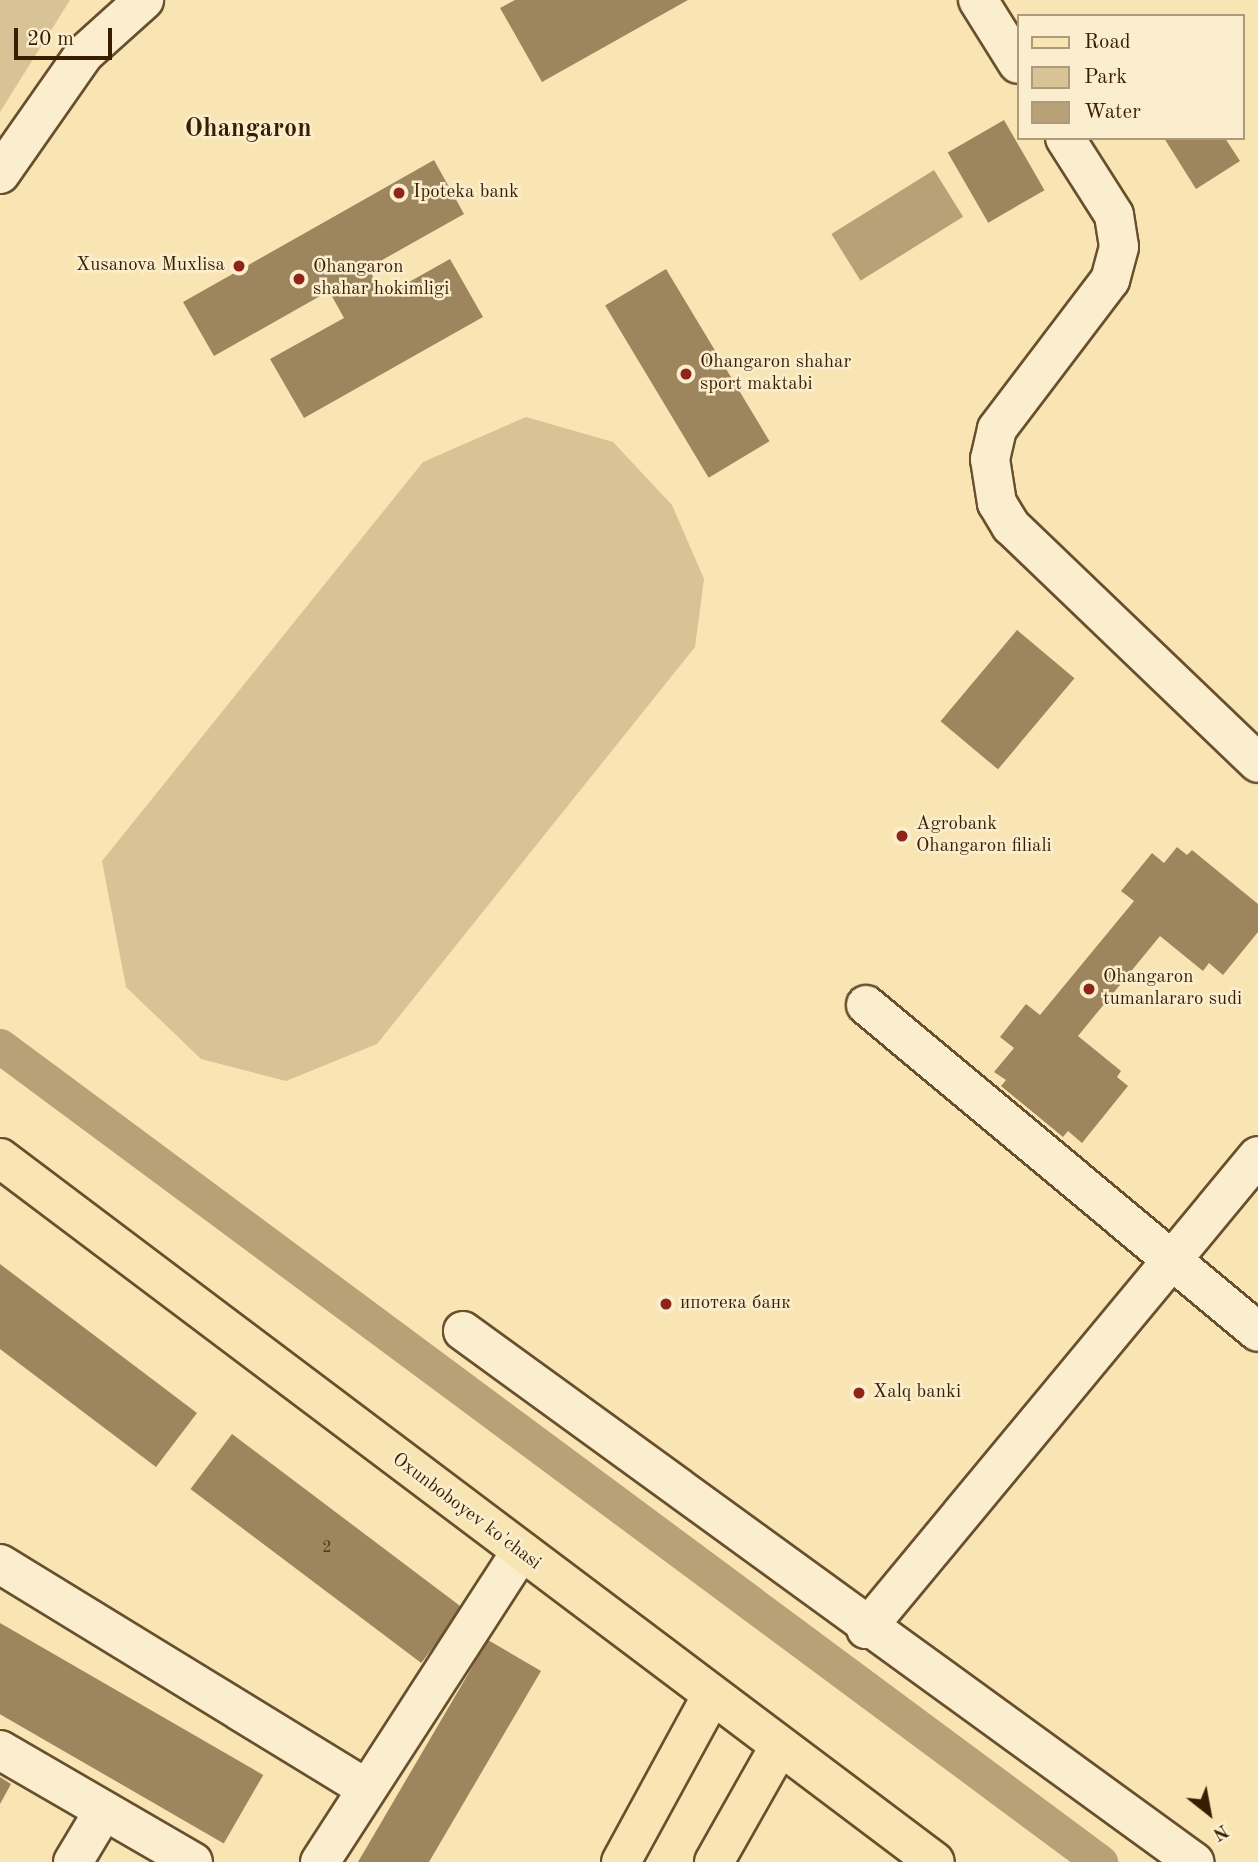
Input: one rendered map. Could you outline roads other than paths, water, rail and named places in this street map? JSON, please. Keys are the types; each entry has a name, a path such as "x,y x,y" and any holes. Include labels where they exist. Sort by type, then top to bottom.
{"main road":[{"name":"Oxunboboyev ko'chasi","path":"0,1158 520,1553 935,1862"},
{"path":"621,1862 712,1695"},
{"path":"714,1862 779,1747"}],"street":[{"path":"0,174 83,54 144,0"},
{"path":"978,0 1016,61"},
{"path":"1066,140 1114,215 1119,247 1110,280 997,429 990,459 997,503 1011,526 1258,763"},
{"path":"866,1005 1170,1262 1258,1332"},
{"path":"866,1629 1258,1156"},
{"path":"463,1331 866,1629 1194,1862"},
{"path":"320,1862 520,1553"},
{"path":"0,1564 367,1789"},
{"path":"0,1750 193,1862"},
{"path":"73,1862 103,1811"}],"water":[{"path":"934,170 963,217 861,281 831,234"}],"waterway":[{"path":"0,1046 1100,1862"}],"place":[{"name":"Ipoteka bank","path":"399,193"},
{"name":"Xusanova Muxlisa","path":"239,266"},
{"name":"Ohangaron shahar hokimligi","path":"299,279"},
{"name":"Ohangaron shahar sport maktabi","path":"686,374"},
{"name":"Agrobank Ohangaron filiali","path":"902,836"},
{"name":"Ohangaron tumanlararo sudi","path":"1089,989"},
{"name":"ипотека банк","path":"666,1304"},
{"name":"Xalq banki","path":"859,1393"}],"district":[{"name":"Ohangaron","path":"248,130"}]}
